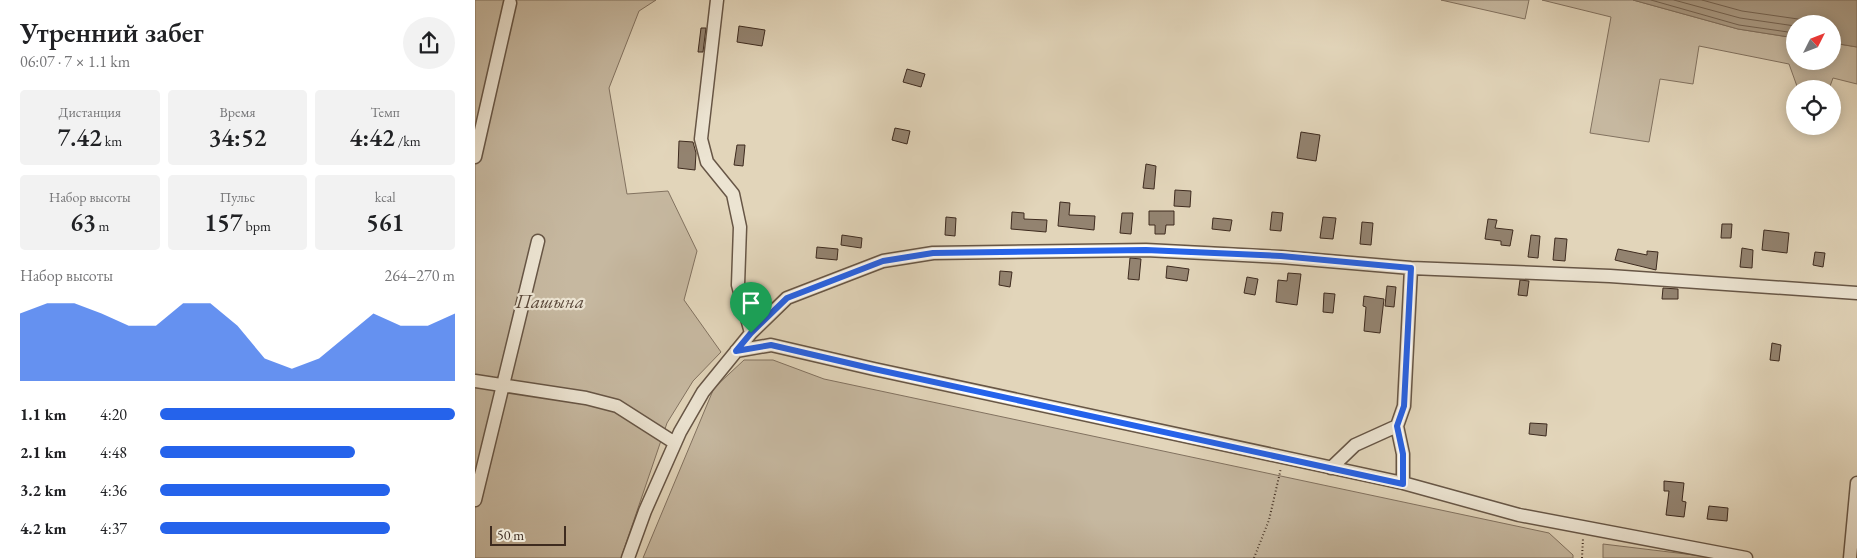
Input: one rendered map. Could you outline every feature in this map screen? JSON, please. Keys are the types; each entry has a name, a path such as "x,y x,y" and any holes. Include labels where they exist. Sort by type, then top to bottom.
{"street":[{"path":"717,0 701,138 707,162 733,194 740,227 738,286 751,333"},
{"path":"475,157 478,126 510,3"},
{"path":"475,500 501,386 538,241"},
{"path":"629,558 645,511 675,443 703,392 751,333 787,298 883,261 933,253 1146,250 1281,256 1411,268 1611,276 1857,293"},
{"path":"1403,484 1403,454 1397,426 1404,406 1411,268"},
{"path":"736,351 771,345 1403,484 1519,515 1746,558"},
{"path":"475,381 585,398 617,406 675,443"},
{"path":"1331,468 1355,445 1397,426"},
{"path":"1851,558 1857,483"}],"path":[{"path":"1254,558 1269,520 1283,458"},
{"path":"1582,558 1584,528"}],"green space":[{"name":"Пашына","path":"475,0 656,0 639,11 609,88 627,194 668,191 697,251 684,300 721,352 693,381 667,423 621,558 475,558"},
{"path":"1441,0 1529,0 1525,19"},
{"path":"1542,0 1633,0 1738,29 1786,37 1786,63 1699,46 1693,84 1660,79 1649,142 1590,133 1611,17"},
{"path":"1841,44 1857,47 1857,84 1833,78 1832,80 1795,80 1791,70 1841,70"},
{"path":"744,360 773,360 824,379 1549,533 1573,555 1573,558 643,558 714,388"},
{"path":"1603,544 1719,558 1603,558"}],"water":[{"path":"1633,0 1857,0 1857,47 1841,44 1841,15 1786,15 1786,37 1738,29"}],"building":[{"path":"739,26 765,30 762,46 737,42"},
{"path":"701,28 706,28 703,52 698,52"},
{"path":"907,69 925,74 921,87 903,82"},
{"path":"895,128 910,131 907,144 892,140"},
{"path":"1301,132 1320,135 1316,161 1297,158"},
{"path":"679,141 693,142 696,153 695,170 678,168"},
{"path":"737,145 745,145 743,166 734,165"},
{"path":"1146,164 1156,166 1154,189 1143,188"},
{"path":"1175,190 1191,191 1190,207 1174,206"},
{"path":"1060,202 1070,203 1069,215 1095,216 1094,230 1058,226"},
{"path":"1149,211 1174,211 1174,225 1166,225 1165,234 1155,234 1155,225 1149,225"},
{"path":"1012,212 1024,213 1024,219 1047,220 1046,232 1011,229"},
{"path":"1272,212 1283,213 1281,231 1270,230"},
{"path":"1122,213 1133,213 1131,234 1120,233"},
{"path":"946,217 956,218 955,236 945,235"},
{"path":"1323,217 1336,218 1333,239 1320,238"},
{"path":"1213,218 1232,220 1230,231 1212,229"},
{"path":"1488,219 1497,220 1495,228 1513,230 1510,246 1501,245 1501,241 1485,239"},
{"path":"1362,222 1373,223 1371,245 1360,244"},
{"path":"1722,224 1732,224 1731,238 1721,238"},
{"path":"1764,230 1789,233 1787,253 1762,250"},
{"path":"842,235 862,238 861,248 841,245"},
{"path":"1531,235 1540,236 1538,258 1528,257"},
{"path":"1555,238 1567,239 1565,261 1553,260"},
{"path":"817,247 838,249 837,260 816,258"},
{"path":"1742,248 1753,250 1752,268 1740,267"},
{"path":"1618,249 1647,255 1647,251 1658,252 1656,270 1615,260"},
{"path":"1815,252 1825,253 1823,267 1813,265"},
{"path":"1130,258 1141,259 1139,280 1128,279"},
{"path":"1167,266 1189,269 1187,281 1166,278"},
{"path":"1000,271 1012,272 1010,287 999,285"},
{"path":"1288,273 1301,274 1297,305 1276,302 1278,280 1287,281"},
{"path":"1247,277 1258,279 1255,295 1244,293"},
{"path":"1520,280 1529,281 1527,296 1518,295"},
{"path":"1387,286 1396,287 1394,307 1385,306"},
{"path":"1663,288 1678,289 1678,299 1662,299"},
{"path":"1324,293 1335,294 1333,313 1323,312"},
{"path":"1364,296 1384,299 1380,333 1364,331 1366,307 1363,306"},
{"path":"1772,343 1781,345 1779,361 1770,360"},
{"path":"1530,423 1547,424 1546,436 1529,434"},
{"path":"1664,481 1684,483 1682,501 1686,502 1684,517 1666,515 1669,491 1664,491"},
{"path":"1709,506 1728,508 1727,521 1707,519"}],"route":[{"path":"1146,250 1281,256 1411,268 1404,406 1397,426 1403,454 1403,484 771,345 736,351 751,333 787,298 883,261 933,253 1146,250"}]}
